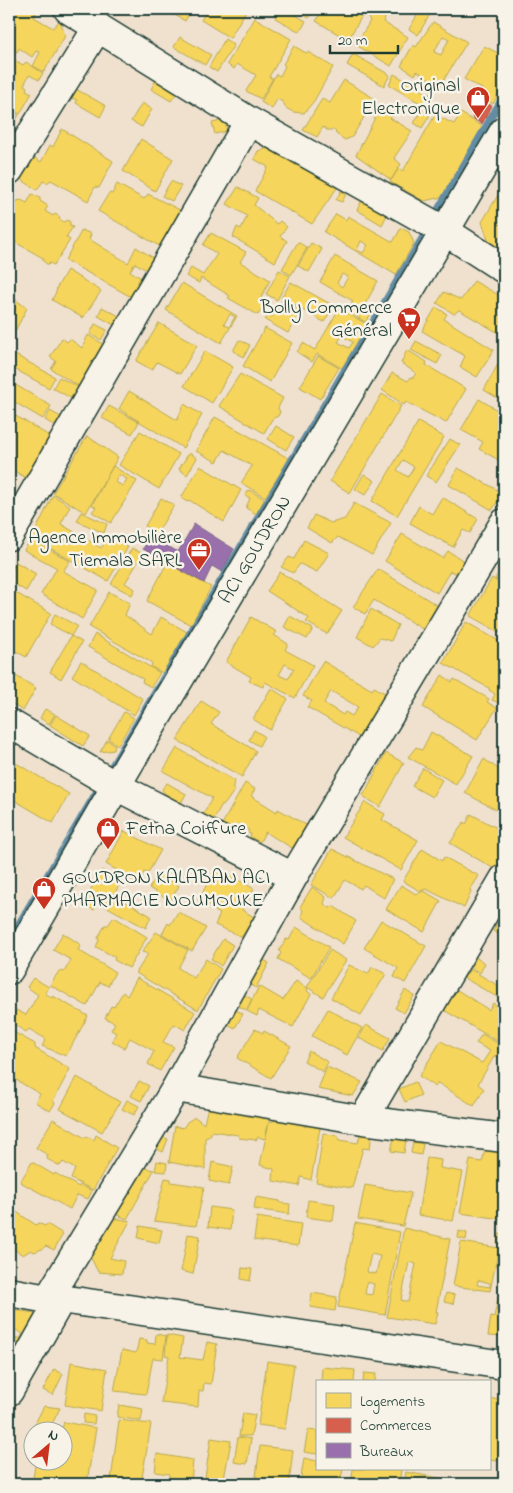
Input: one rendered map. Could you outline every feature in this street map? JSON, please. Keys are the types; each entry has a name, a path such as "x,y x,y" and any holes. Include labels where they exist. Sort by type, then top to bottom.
{"street":[{"path":"68,9 249,121 445,231 504,268"},
{"path":"9,170 98,27"},
{"path":"9,536 249,121"},
{"name":"ACI GOUDRON","path":"9,970 504,131"},
{"path":"9,1391 54,1299 176,1088 294,877 504,523"},
{"path":"9,723 116,786 294,877"},
{"path":"363,1120 504,879"},
{"path":"176,1088 363,1120 504,1138"},
{"path":"9,1292 504,1365"}],"building: Logements":[{"path":"9,9 34,9 37,11 34,17 53,28 60,20 65,36 44,72 33,66 40,52 36,51 32,57 19,48 17,52 9,48"},
{"path":"165,9 192,9 185,21"},
{"path":"208,9 247,9 230,38 201,20"},
{"path":"281,9 285,9 306,21 300,32 275,18"},
{"path":"293,9 315,9 309,18"},
{"path":"323,9 366,9 348,40 316,21"},
{"path":"374,9 390,9 383,22 408,37 391,66 356,45 370,21 368,19"},
{"path":"411,9 433,9 418,35 409,29 418,14"},
{"path":"255,18 291,39 269,77 273,78 261,99 246,91 256,75 237,64 234,69 227,64"},
{"path":"433,22 467,42 440,86 417,71 415,75 401,66 413,45 416,47","holes":["443,36 449,39 441,55 434,52"]},
{"path":"180,37 211,55 205,65 174,47"},
{"path":"225,39 234,45 217,72 209,67"},
{"path":"294,46 333,67 314,101 304,113 293,112 277,99 272,109 261,102 276,74 280,76 285,66 283,64"},
{"path":"484,46 504,56 504,83 493,104 481,97 484,90 464,79"},
{"path":"353,54 390,75 384,86 347,65"},
{"path":"9,57 23,65 26,62 43,73 39,80 29,75 24,85 27,87 26,90 32,93 20,114 10,109 13,104 9,102"},
{"path":"394,74 431,95 425,106 389,85"},
{"path":"157,78 178,91 171,101 151,89"},
{"path":"344,80 375,99 352,137 345,140 336,134 335,130 327,130 323,127 317,137 303,130 322,99 330,103"},
{"path":"74,88 106,106 100,117 76,103 77,100 69,97"},
{"path":"142,103 152,109 142,127 131,121"},
{"path":"9,109 19,115 9,132"},
{"path":"379,110 392,116 390,118 412,131 394,158 401,164 391,180 356,155"},
{"path":"422,110 430,115 422,128 414,123"},
{"path":"461,113 485,128 443,197 424,201 390,182 399,168 403,171 435,115 454,124"},
{"path":"225,120 227,131 215,134 212,123"},
{"path":"62,129 113,161 99,188 95,187 88,201 51,180 47,183 43,181 37,190 19,178 32,156 41,162 50,145 53,147"},
{"path":"141,139 173,159 155,191 123,171"},
{"path":"274,146 339,185 312,224 255,191 268,167 254,159 258,151"},
{"path":"171,181 181,186 172,201 162,196"},
{"path":"117,184 144,199 148,194 182,211 161,247 98,211 109,193 112,194"},
{"path":"504,185 504,252 489,243 482,222"},
{"path":"238,187 258,198 254,205 277,224 280,221 287,227 280,236 287,241 275,262 233,237 237,227 241,229 247,216 227,204"},
{"path":"341,191 346,194 342,202 336,200"},
{"path":"32,194 40,198 40,201 48,206 45,211 53,216 55,214 64,222 67,220 70,222 70,226 73,227 66,237 70,240 54,265 50,263 48,265 43,261 43,258 13,241 9,242 9,222 12,217 9,214 17,201 21,200 27,203"},
{"path":"362,200 387,215 382,225 357,210"},
{"path":"336,214 346,220 348,216 393,242 401,228 409,232 414,243 396,275 324,232","holes":["361,241 368,245 363,253 357,250"]},
{"path":"82,230 91,234 89,239 128,263 136,247 155,259 133,298 65,260","holes":["135,263 148,271 143,279 130,271"]},
{"path":"211,233 246,252 240,262 270,280 261,298 266,302 258,315 228,298 230,296 201,278 199,283 186,276 191,268 203,275 217,254 203,245"},
{"path":"298,242 307,248 291,275 282,269"},
{"path":"311,243 322,249 309,272 298,266"},
{"path":"335,256 378,281 364,306 372,313 365,322 348,311 353,301 320,282","holes":["342,274 348,277 342,287 337,283"]},
{"path":"67,270 101,291 83,318 52,300"},
{"path":"279,270 290,276 277,300 266,294"},
{"path":"474,281 504,298 504,330 502,335 459,310 454,314 437,303 444,292 461,300"},
{"path":"291,282 334,306 324,322 281,298"},
{"path":"182,283 237,316 221,343 166,310","holes":["230,314 235,317 229,327 224,324"]},
{"path":"9,295 27,308 11,339 9,338"},
{"path":"282,300 300,311 288,333 265,320 268,315 272,317"},
{"path":"102,307 123,318 118,327 98,316"},
{"path":"436,307 447,314 444,319 494,350 477,377 460,367 465,356 422,331"},
{"path":"339,309 369,325 343,369 317,354 312,362 297,352 303,343 315,350","holes":["342,336 353,342 349,348 338,342"]},
{"path":"159,323 197,345 180,374 157,362 152,370 136,361"},
{"path":"95,324 107,330 101,340 90,334"},
{"path":"265,328 292,343 270,382 243,366"},
{"path":"88,335 105,345 80,387 51,369 56,361 50,357 62,338 67,342 70,339 82,348"},
{"path":"239,340 250,345 244,357 233,351"},
{"path":"416,341 442,355 437,364 411,350"},
{"path":"407,350 427,362 426,365 466,389 446,423 406,402 404,405 382,390 392,373 408,381 411,377 413,378 416,373 401,363"},
{"path":"205,351 233,367 212,403 184,386"},
{"path":"10,352 55,377 49,388 9,366"},
{"path":"504,353 504,402 484,390"},
{"path":"318,356 339,368 320,399 300,387"},
{"path":"240,374 283,398 278,408 280,412 278,416 272,419 264,433 219,406"},
{"path":"59,377 80,388 74,400 53,388"},
{"path":"9,381 51,406 43,419 9,399"},
{"path":"129,391 177,420 184,404 202,415 183,448 119,409"},
{"path":"382,394 401,406 350,493 330,481"},
{"path":"479,399 504,414 504,463 479,449 483,442 461,430"},
{"path":"109,406 139,422 132,434 102,418"},
{"path":"50,411 61,417 55,426 45,420"},
{"path":"9,412 53,438 28,479 9,468"},
{"path":"215,417 290,459 265,497 241,483 252,466 224,450 217,462 196,451"},
{"path":"418,422 444,437 397,516 372,501","holes":["403,460 414,467 408,477 397,470"]},
{"path":"276,426 294,437 286,450 268,439"},
{"path":"140,431 179,454 159,489 119,465"},
{"path":"87,436 118,457 86,513 53,493"},
{"path":"450,439 460,445 436,482 426,476"},
{"path":"189,453 197,458 187,475 179,469"},
{"path":"113,466 137,481 111,523 92,512 96,507 92,505","holes":["119,475 127,479 123,486 115,482"]},
{"path":"200,466 241,490 224,522 189,500 187,502 181,498"},
{"path":"458,468 503,493 492,510 449,485"},
{"path":"364,474 375,481 365,495 355,489"},
{"path":"249,490 265,499 256,514 246,508 250,498 245,496"},
{"path":"53,495 70,506 61,524 101,548 109,537 128,547 108,581 32,538"},
{"path":"442,497 478,519 470,533 463,530 453,547 410,523 419,506 432,514"},
{"path":"161,498 174,505 157,533 145,526"},
{"path":"354,503 391,523 372,555 338,537 332,543 307,528 314,515 331,523 345,519"},
{"path":"81,512 107,524 104,533 77,521"},
{"path":"402,534 443,558 448,551 464,561 458,574 450,571 437,593 385,561"},
{"path":"31,539 70,561 63,571 98,590 82,619 41,594 57,568 24,550"},
{"path":"304,540 329,553 317,572 300,564 293,573 281,567 289,557 294,559"},
{"path":"132,548 143,554 125,583 135,589 132,595 111,584"},
{"path":"16,562 36,574 26,591 9,581 9,575"},
{"path":"167,563 211,587 191,625 147,601"},
{"path":"502,566 504,567 504,584 495,579"},
{"path":"378,569 440,607 426,631 374,600 365,614 353,607"},
{"path":"280,572 342,611 327,634 306,622 309,618 267,591"},
{"path":"492,578 504,586 502,593 504,595 504,635 470,616"},
{"path":"9,589 51,613 26,657 9,647"},
{"path":"109,592 130,603 125,615 152,634 161,617 187,632 163,673 151,667 152,663 89,627"},
{"path":"371,609 398,625 391,641 380,638 373,646 357,637"},
{"path":"55,614 77,626 71,636 50,624"},
{"path":"290,616 313,629 307,639 284,627"},
{"path":"251,617 277,632 274,635 288,644 285,650 313,665 295,698 265,682 263,687 249,681 251,677 226,662","holes":["285,664 294,669 288,679 279,675"]},
{"path":"466,622 504,644 503,705 492,700 495,694 489,688 443,663"},
{"path":"95,634 160,673 151,687 142,682 143,679 88,647"},
{"path":"71,636 82,642 61,679 50,672"},
{"path":"81,661 143,699 134,715 72,676"},
{"path":"323,661 372,690 374,687 390,696 361,738 307,707 312,701 303,696","holes":["331,691 358,707 352,716 345,712 343,715 324,703"]},
{"path":"9,672 36,688 23,711 9,702"},
{"path":"442,675 452,682 454,679 489,699 487,702 497,708 477,740 423,707"},
{"path":"271,688 288,699 270,730 253,719"},
{"path":"201,701 219,712 211,724 256,751 242,777 177,740"},
{"path":"45,709 55,714 49,724 40,718"},
{"path":"124,712 134,718 118,745 108,739"},
{"path":"56,715 90,736 83,746 50,725"},
{"path":"254,730 264,736 259,746 249,740"},
{"path":"431,732 473,756 456,784 408,757 416,747 422,750"},
{"path":"107,740 115,745 114,750 100,752"},
{"path":"177,748 235,781 232,788 235,790 224,805 222,804 212,823 202,817 212,798 163,771"},
{"path":"386,753 404,763 380,807 363,796"},
{"path":"9,759 69,794 53,823 9,797"},
{"path":"484,759 504,773 504,814 465,793"},
{"path":"423,768 442,780 432,797 412,786"},
{"path":"167,783 186,794 181,803 164,793 162,789"},
{"path":"245,783 255,789 251,796 277,812 278,809 308,826 294,849 265,832 260,842 250,837 251,834 247,833 249,830 238,824 232,835 220,828"},
{"path":"365,802 385,814 382,820 418,840 401,870 343,837"},
{"path":"471,814 497,828 504,822 504,860 498,871 450,843 464,822 466,824"},
{"path":"124,831 161,850 148,873 144,872 139,883 106,864"},
{"path":"332,849 393,879 384,898 364,885 361,889 345,880 334,898 311,885"},
{"path":"422,849 442,861 444,857 479,876 470,890 471,892 464,908 426,889 420,891 403,881"},
{"path":"217,867 254,889 242,910 254,917 242,937 215,925 220,914 215,911 216,908 198,900"},
{"path":"102,870 121,881 114,895 151,916 146,928 98,902 94,910 82,904"},
{"path":"159,873 179,886 170,901 149,888"},
{"path":"401,885 416,894 424,891 441,901 424,932 386,909"},
{"path":"312,887 326,897 324,904 330,908 333,906 356,921 343,944 301,917 303,910 300,907"},
{"path":"178,912 206,928 192,951 162,934 168,923 170,925"},
{"path":"114,917 147,937 129,968 114,960 115,957 96,947 98,938 105,925 108,925"},
{"path":"500,918 504,920 504,937 493,931"},
{"path":"381,920 426,946 405,983 394,977 398,968 364,948"},
{"path":"296,927 329,947 311,978 278,959 281,953 279,951 286,939 289,940"},
{"path":"156,932 188,950 178,968 194,978 206,959 221,969 198,1010 136,973 148,954 142,952"},
{"path":"63,933 81,945 78,950 115,972 108,986 100,982 87,1006 50,985 59,971 64,972 71,960 53,950"},
{"path":"223,939 233,945 221,966 211,959"},
{"path":"330,950 346,960 323,997 307,987"},
{"path":"253,954 269,963 256,988 239,979"},
{"path":"475,957 485,963 480,973 470,967"},
{"path":"349,965 368,974 372,967 386,974 361,1015 331,998"},
{"path":"470,969 502,988 497,997 464,978"},
{"path":"33,978 49,987 45,993 52,998 53,996 88,1016 66,1056 42,1046 46,1039 29,1029 26,1032 10,1022 16,1010 26,1015 38,995 27,987"},
{"path":"137,978 195,1012 185,1030 174,1024 163,1042 174,1047 160,1071 148,1064 154,1051 130,1038 124,1048 112,1041 116,1033 111,1030 115,1023 105,1018 111,1006 114,1007 123,992 127,996"},
{"path":"296,981 308,989 307,991 311,994 293,1027 259,1010 257,1016 247,1011 259,986 283,1000"},
{"path":"454,988 489,1010 493,1003 500,1008 504,1000 504,1045 442,1009"},
{"path":"405,990 414,996 404,1013 395,1008"},
{"path":"237,991 252,999 246,1010 231,1002"},
{"path":"233,1008 243,1014 235,1028 224,1022"},
{"path":"328,1009 362,1028 347,1055 312,1036"},
{"path":"366,1025 390,1038 383,1051 359,1038"},
{"path":"255,1029 263,1033 264,1031 291,1046 271,1078 237,1058"},
{"path":"10,1030 35,1044 35,1048 70,1069 53,1101 55,1103 50,1111 35,1102 40,1094 11,1077 9,1080"},
{"path":"482,1034 504,1047 504,1054 501,1059 495,1055 478,1084 484,1089 474,1106 438,1083 435,1087 419,1076 441,1041 482,1063 490,1051 476,1043"},
{"path":"309,1051 328,1062 323,1072 304,1061"},
{"path":"327,1067 362,1082 353,1096 318,1089"},
{"path":"77,1077 120,1102 102,1132 60,1109"},
{"path":"139,1081 149,1086 141,1101 131,1096"},
{"path":"415,1082 421,1095 405,1102 399,1089"},
{"path":"127,1100 139,1106 134,1115 122,1109"},
{"path":"208,1106 270,1116 265,1139 258,1137 256,1140 239,1138 238,1135 212,1131 210,1136 205,1138 205,1169 169,1162 175,1126 183,1128 187,1122 195,1117 204,1124"},
{"path":"53,1119 85,1138 86,1136 94,1140 96,1135 117,1148 93,1190 71,1179 75,1169 63,1162 60,1166 47,1159 48,1155 36,1148"},
{"path":"281,1119 298,1121 306,1127 307,1120 321,1122 311,1180 301,1177 299,1186 273,1181 274,1169 260,1165 269,1122"},
{"path":"361,1130 372,1131 370,1149 363,1148 352,1188 316,1182 323,1133 338,1136 339,1140 358,1143"},
{"path":"160,1136 168,1139 163,1152 155,1148"},
{"path":"394,1138 406,1140 404,1153 391,1151"},
{"path":"413,1142 423,1144 421,1155 411,1153"},
{"path":"487,1142 504,1146 504,1210 502,1219 460,1213 470,1160 482,1162"},
{"path":"427,1158 441,1160 440,1168 463,1172 453,1221 418,1215"},
{"path":"157,1161 167,1163 166,1172 155,1171"},
{"path":"32,1162 54,1175 55,1173 79,1187 80,1185 92,1191 88,1199 77,1195 70,1209 20,1182"},
{"path":"212,1162 233,1167 229,1185 209,1181"},
{"path":"141,1167 154,1170 127,1219 113,1213"},
{"path":"165,1178 171,1179 171,1182 204,1187 196,1226 154,1221"},
{"path":"365,1185 411,1193 403,1226 358,1219"},
{"path":"256,1197 290,1204 289,1214 254,1209"},
{"path":"308,1200 335,1204 333,1221 306,1217"},
{"path":"9,1207 36,1225 38,1223 45,1226 47,1224 63,1234 54,1250 46,1246 34,1252 31,1250 23,1255 9,1246"},
{"path":"210,1207 232,1210 230,1230 208,1227"},
{"path":"257,1217 301,1224 298,1246 254,1240"},
{"path":"114,1218 130,1221 110,1258 124,1261 122,1274 98,1272 90,1256"},
{"path":"355,1223 400,1232 385,1315 338,1307","holes":["371,1254 380,1256 376,1274 367,1272","367,1282 374,1284 372,1295 365,1294"]},
{"path":"140,1226 162,1230 159,1243 138,1238"},
{"path":"404,1228 450,1239 435,1324 387,1317","holes":["409,1262 416,1264 408,1302 401,1300"]},
{"path":"459,1231 467,1233 466,1240 458,1238"},
{"path":"188,1234 200,1236 193,1274 181,1271"},
{"path":"499,1234 504,1235 504,1246 497,1244"},
{"path":"461,1242 499,1248 490,1291 453,1286","holes":["478,1280 490,1283 490,1287 477,1285"]},
{"path":"242,1268 252,1269 250,1281 241,1279"},
{"path":"504,1270 504,1304 498,1302 497,1310 504,1312 504,1337 488,1336 491,1316 494,1317"},
{"path":"312,1293 337,1297 335,1311 310,1307"},
{"path":"446,1293 455,1295 453,1304 444,1302"},
{"path":"9,1309 34,1313 41,1327 27,1355 12,1349 9,1356 9,1338 14,1341 17,1337 20,1339 23,1334 9,1326"},
{"path":"156,1334 166,1336 163,1359 153,1358 146,1394 114,1391 122,1350 136,1353 139,1339 155,1344"},
{"path":"167,1335 183,1338 180,1357 203,1360 207,1342 217,1344 211,1384 204,1383 203,1391 199,1391 198,1407 161,1403 169,1356 165,1355"},
{"path":"267,1361 294,1365 285,1429 258,1425"},
{"path":"71,1362 107,1369 101,1411 65,1405"},
{"path":"322,1367 355,1370 354,1380 321,1380"},
{"path":"54,1369 63,1374 53,1395 43,1390"},
{"path":"364,1373 376,1374 375,1380 363,1380"},
{"path":"490,1398 504,1401 504,1422 498,1461 490,1460"},
{"path":"119,1405 143,1409 141,1421 117,1417"},
{"path":"44,1406 60,1408 54,1420 37,1420"},
{"path":"243,1413 255,1415 251,1436 239,1436"},
{"path":"84,1414 95,1416 94,1424 83,1423"},
{"path":"119,1420 151,1424 141,1484 95,1484 96,1478 111,1480"},
{"path":"72,1424 96,1428 87,1482 83,1484 32,1484 34,1470 72,1470"},
{"path":"308,1430 316,1431 316,1454 304,1452"},
{"path":"238,1437 251,1439 247,1464 234,1462"},
{"path":"211,1438 231,1441 223,1484 204,1484"},
{"path":"260,1446 293,1450 289,1484 255,1484"},
{"path":"157,1454 193,1460 191,1484 169,1479 169,1474 155,1472"},
{"path":"304,1458 316,1461 316,1470 343,1470 340,1484 300,1484"},
{"path":"353,1470 401,1470 399,1484 351,1484"},
{"path":"406,1472 444,1479 443,1484 404,1484"}],"building: Commerces":[{"path":"483,101 492,106 482,124 472,118"}],"building: Bureaux":[{"path":"194,524 234,549 222,572 212,566 204,583 143,549 150,536 178,552"}],"waterway":[{"path":"433,218 504,95"},
{"path":"107,774 428,228"},
{"path":"9,940 101,784"}],"place":[{"name":"Original Electronique","path":"478,119"},
{"name":"Bolly Commerce Général","path":"409,340"},
{"name":"Agence Immobilière Tiemala SARL","path":"199,571"},
{"name":"Fetna Coiffure","path":"108,850"},
{"name":"GOUDRON KALABAN ACI PHARMACIE NOUMOUKE","path":"44,910"}]}
